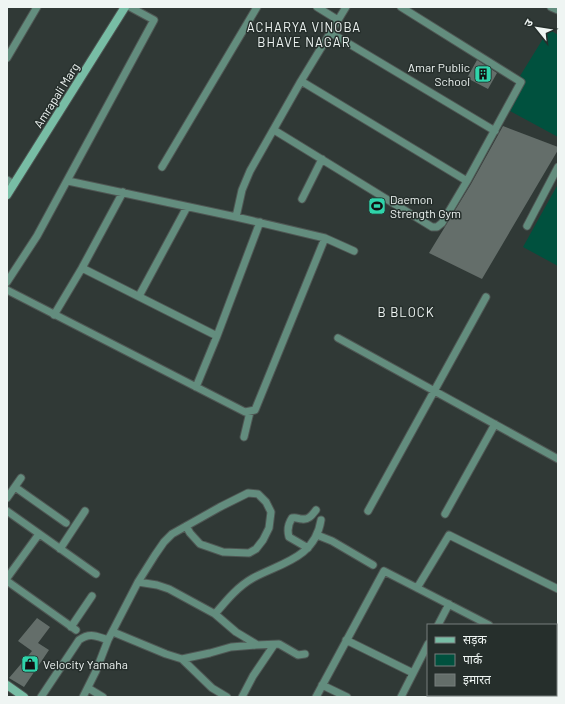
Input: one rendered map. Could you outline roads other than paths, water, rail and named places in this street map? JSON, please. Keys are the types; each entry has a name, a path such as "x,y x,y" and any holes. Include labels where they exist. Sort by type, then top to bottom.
{"street":[{"path":"7,58 37,7"},
{"name":"Amrapali Marg","path":"7,195 11,182 125,7"},
{"path":"7,282 37,236 68,181 154,20 130,7"},
{"path":"162,167 256,7"},
{"path":"317,7 338,20"},
{"path":"236,216 242,190 250,171 301,80 346,7"},
{"path":"274,130 432,227 437,227 442,223 468,180 521,82 402,7"},
{"path":"551,7 558,10"},
{"path":"331,33 495,131"},
{"path":"301,80 468,180"},
{"path":"302,199 322,159"},
{"path":"527,226 558,168"},
{"path":"68,181 236,216 325,238 354,251"},
{"path":"54,315 82,268 122,192"},
{"path":"139,296 187,207"},
{"path":"196,387 260,222"},
{"path":"7,290 245,412 250,412 255,410 325,238"},
{"path":"82,268 217,336"},
{"path":"368,511 486,297"},
{"path":"338,338 558,459"},
{"path":"244,437 250,412"},
{"path":"445,514 495,424"},
{"path":"7,497 21,478"},
{"path":"15,487 66,523"},
{"path":"83,697 96,671 108,640 138,582 164,542 172,534 186,526 248,493 258,494 266,502 271,512 269,528 263,540 256,549 250,553 223,552 200,544 186,526"},
{"path":"308,548 289,537 287,531 292,518 296,517 302,520 309,518 316,510"},
{"path":"7,511 96,574"},
{"path":"60,549 85,511"},
{"path":"215,614 238,588 252,578 291,561 311,546 319,531 321,520"},
{"path":"39,534 7,580 73,628 92,596"},
{"path":"317,535 332,541 373,564"},
{"path":"417,588 448,535 558,589"},
{"path":"316,697 384,571 488,624"},
{"path":"138,582 157,585 169,589 215,614 236,632 256,645"},
{"path":"439,624 449,604"},
{"path":"113,632 182,659 212,688 226,697"},
{"path":"41,697 78,640 86,635 108,640"},
{"path":"346,640 413,674"},
{"path":"182,659 231,647 279,644 298,655 305,654"},
{"path":"242,697 253,676 274,645"},
{"path":"401,697 427,646"},
{"path":"7,685 24,697"},
{"path":"322,685 347,697"},
{"path":"88,688 103,697"}],"place":[{"name":"Amar Public School","path":"483,74"},
{"name":"Daemon Strength Gym","path":"377,206"},
{"name":"Velocity Yamaha","path":"30,664"}],"district":[{"name":"ACHARYA VINOBA BHAVE NAGAR","path":"304,34"},
{"name":"B BLOCK","path":"406,312"}]}
